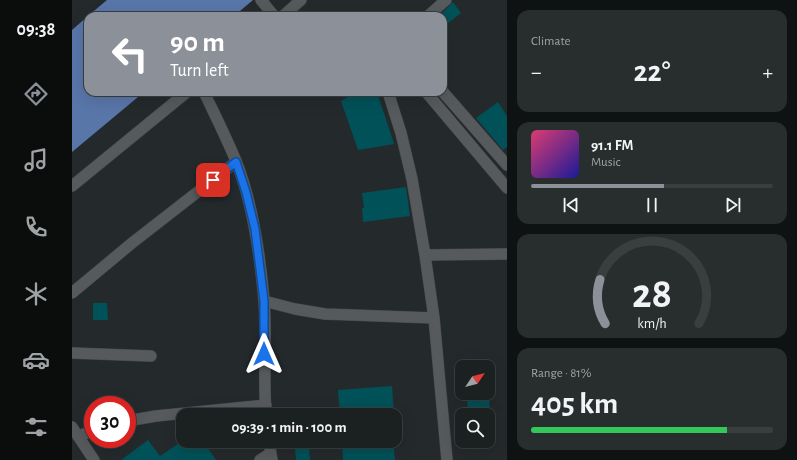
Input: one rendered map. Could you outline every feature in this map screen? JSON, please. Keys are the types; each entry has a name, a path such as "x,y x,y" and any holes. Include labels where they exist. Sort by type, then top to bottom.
{"street":[{"path":"287,12 301,0"},
{"path":"432,12 446,0"},
{"path":"263,2 271,12"},
{"path":"72,186 182,96"},
{"path":"206,96 236,162 246,192 255,229 264,301 266,408"},
{"path":"389,96 401,133 412,179 425,255 434,318 447,460"},
{"path":"429,96 507,188"},
{"path":"447,96 507,165"},
{"path":"72,294 132,243 236,162"},
{"path":"425,255 507,254"},
{"path":"264,301 295,310 325,314 434,318"},
{"path":"72,353 150,356"},
{"path":"136,419 176,414"},
{"path":"75,431 94,460"},
{"path":"260,460 271,457"}],"water":[{"path":"107,0 253,0 239,12 93,12"},
{"path":"84,20 84,96 139,96 72,152 72,30"}],"building":[{"path":"453,2 461,13 447,24 447,12 443,12"},
{"path":"349,96 378,96 394,144 358,150 341,101"},
{"path":"498,102 507,116 507,147 503,150 476,118"},
{"path":"406,187 410,216 363,222 362,208 364,208 362,193"},
{"path":"93,303 107,303 108,320 93,320"},
{"path":"392,386 394,408 339,408 338,390"},
{"path":"467,400 489,400 490,408 468,408"},
{"path":"148,440 160,456 176,445 176,448 208,448 216,460 121,460"},
{"path":"295,448 309,448 310,460 296,460"},
{"path":"342,448 394,448 395,460 343,460"}],"route":[{"path":"213,180 236,162 246,192 255,229 264,301 264,354"}]}
